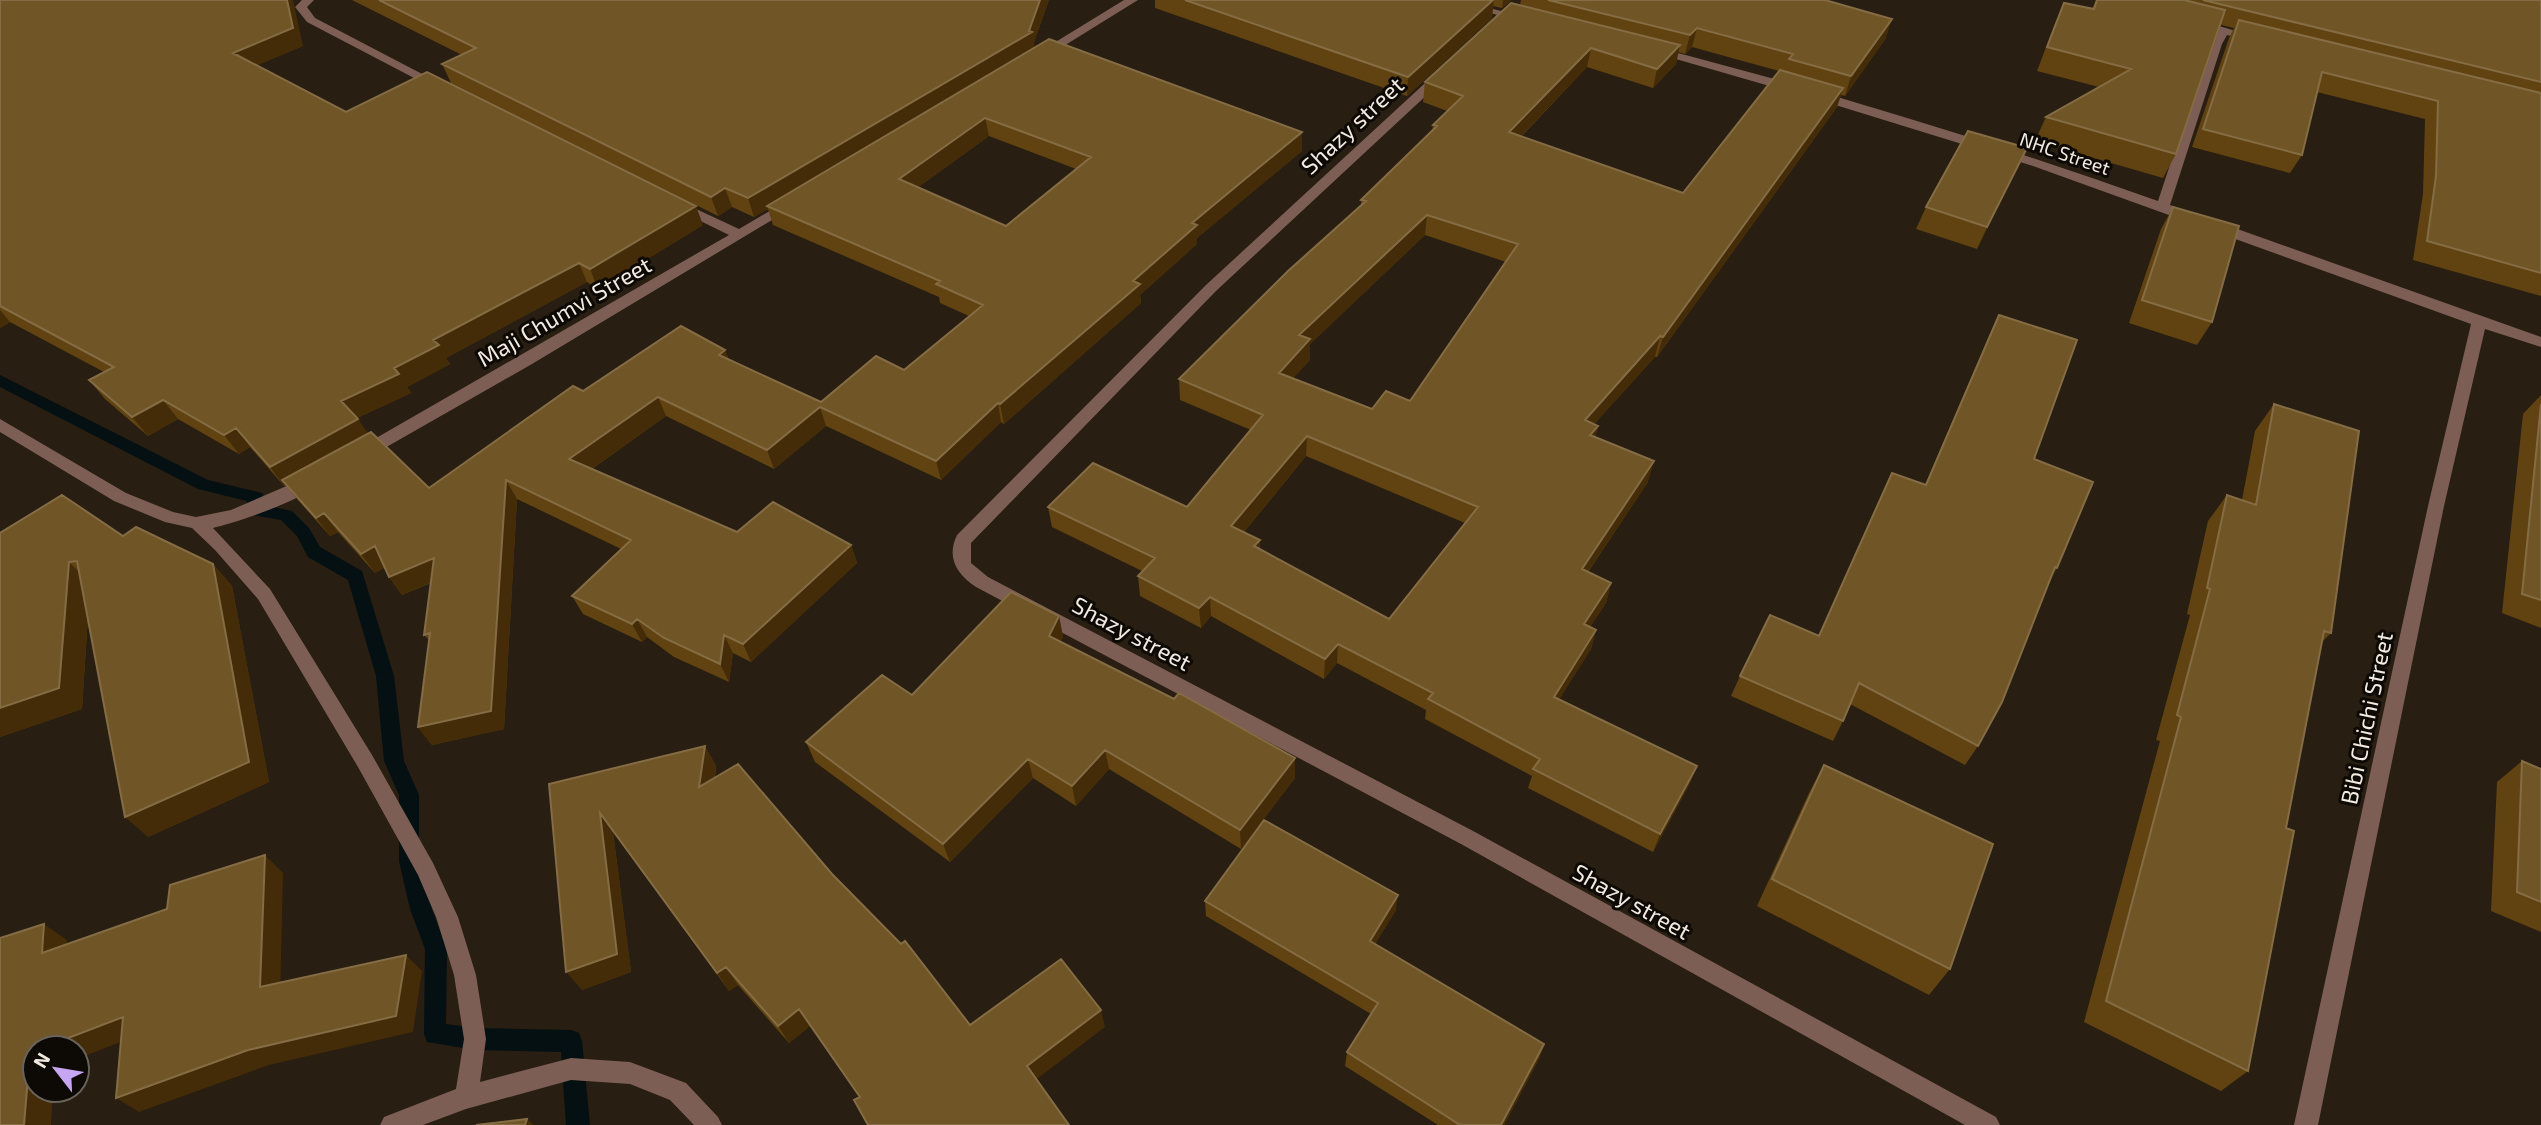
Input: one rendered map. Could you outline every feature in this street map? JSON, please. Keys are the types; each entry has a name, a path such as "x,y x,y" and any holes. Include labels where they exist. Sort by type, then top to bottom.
{"street":[{"path":"308,0 301,7 311,20 456,95"},
{"path":"1030,62 1132,0"},
{"path":"1445,0 1532,21"},
{"path":"1488,33 1522,0"},
{"path":"2187,21 2263,40"},
{"path":"2163,207 2216,44 2224,30"},
{"name":"NHC Street","path":"1634,46 1808,91 2163,207 2541,342"},
{"name":"Shazy street","path":"1449,68 1211,288 963,540 959,555 960,564 982,582 1468,838 1988,1125"},
{"path":"665,198 739,235"},
{"name":"Maji Chumvi Street","path":"345,463 527,360 799,200"},
{"name":"Bibi Chichi Street","path":"2306,1125 2435,506 2479,322"},
{"path":"0,425 146,509 198,524 221,545 264,594 359,750 426,870 447,917 465,975 475,1039 466,1097"},
{"path":"198,524 253,510 320,477"},
{"path":"392,1125 466,1097 571,1069 630,1073 678,1091 710,1125"}],"building":[{"path":"0,0 287,0 293,28 233,53 346,112 427,72 696,206 590,269 579,263 433,340 439,345 394,368 399,374 341,401 358,419 270,467 236,428 224,435 163,400 132,417 89,380 114,367 0,306"},
{"path":"379,0 1040,0 1029,31 1032,32 748,198 725,188 711,197 442,64 476,48"},
{"path":"1185,0 1493,0 1408,77"},
{"path":"1548,0 1825,0 1892,19 1851,76 1789,59 1793,54 1697,28 1690,35"},
{"path":"2097,0 2184,0 2225,10 2176,154 2046,117 2131,69 2047,47 2064,3 2094,9"},
{"path":"2203,0 2541,0 2541,82"},
{"path":"1511,3 1680,45 1657,69 1591,48 1509,132 1683,193 1780,70 1843,88 1663,337 1660,336 1585,420 1598,426 1590,435 1654,461 1582,569 1611,583 1584,624 1596,630 1554,697 1697,766 1660,834 1533,769 1540,759 1428,699 1433,693 1338,644 1325,659 1210,597 1199,608 1138,576 1155,558 1048,507 1093,463 1187,507 1263,415 1179,379 1288,271 1366,201 1361,200 1437,126 1433,125 1463,96 1425,82","holes":["1427,215 1518,244 1410,401 1386,391 1372,409 1279,373 1310,339 1299,335","1307,436 1478,507 1389,619 1254,546 1260,540 1231,526"]},
{"path":"2239,20 2541,93 2541,273 2427,241 2436,176 2438,101 2322,72 2302,155 2203,129"},
{"path":"1049,39 1302,132 1192,223 1197,225 1133,281 1140,284 998,403 936,461 820,407 767,450 658,397 569,459 737,532 773,502 851,545 743,644 724,635 720,664 664,638 637,619 632,624 572,596 631,540 506,480 491,711 418,727 430,633 424,635 434,558 389,577 375,546 361,554 324,513 316,518 282,480 371,432 429,488 573,386 583,391 681,326 725,350 719,355 821,402 876,356 904,370 983,305 936,284 940,281 767,206","holes":["985,118 1091,157 1006,226 899,179"]},
{"path":"1968,131 2027,148 1987,227 1926,207"},
{"path":"2173,207 2239,226 2212,322 2142,300"},
{"path":"1999,315 2077,340 2034,459 2093,482 2057,568 2055,567 2002,702 1978,746 1859,683 1843,721 1740,676 1770,615 1819,636 1892,473 1926,485"},
{"path":"2274,404 2359,431 2331,633 2324,631 2286,828 2294,831 2248,1071 2106,1001 2181,717 2177,715 2210,589 2207,588 2227,495 2256,505"},
{"path":"2541,404 2541,600 2522,594"},
{"path":"62,495 123,536 136,527 213,564 249,762 125,817 77,561 69,562 59,688 0,708 0,533"},
{"path":"1011,592 1059,616 1049,636 1174,699 1179,693 1295,758 1240,830 1105,750 1072,786 1028,759 943,844 806,742 882,675 912,695"},
{"path":"705,746 699,787 738,764 832,874 901,944 905,941 970,1025 1061,959 1101,1010 1027,1066 1069,1125 868,1125 854,1100 860,1097 799,1009 778,1026 726,967 717,973 600,813 617,954 566,972 549,784"},
{"path":"2522,761 2541,769 2541,902 2517,892"},
{"path":"1824,765 1993,844 1950,969 1772,879"},
{"path":"1264,820 1398,895 1370,941 1544,1044 1501,1125 1460,1125 1347,1052 1378,1003 1205,901"},
{"path":"265,855 260,987 406,955 396,1016 248,1050 116,1098 123,1017 79,1034 21,1034 21,1104 26,1104 24,1125 0,1125 0,938 44,924 42,953 167,909 170,885"},
{"path":"527,1119 525,1125 476,1125"}],"waterway":[{"path":"0,380 204,485 256,497 253,510 286,515 303,532 314,552 356,576 385,676 394,761 409,795 409,861 421,909 436,949 435,1034 475,1039 571,1041 578,1125"}]}
